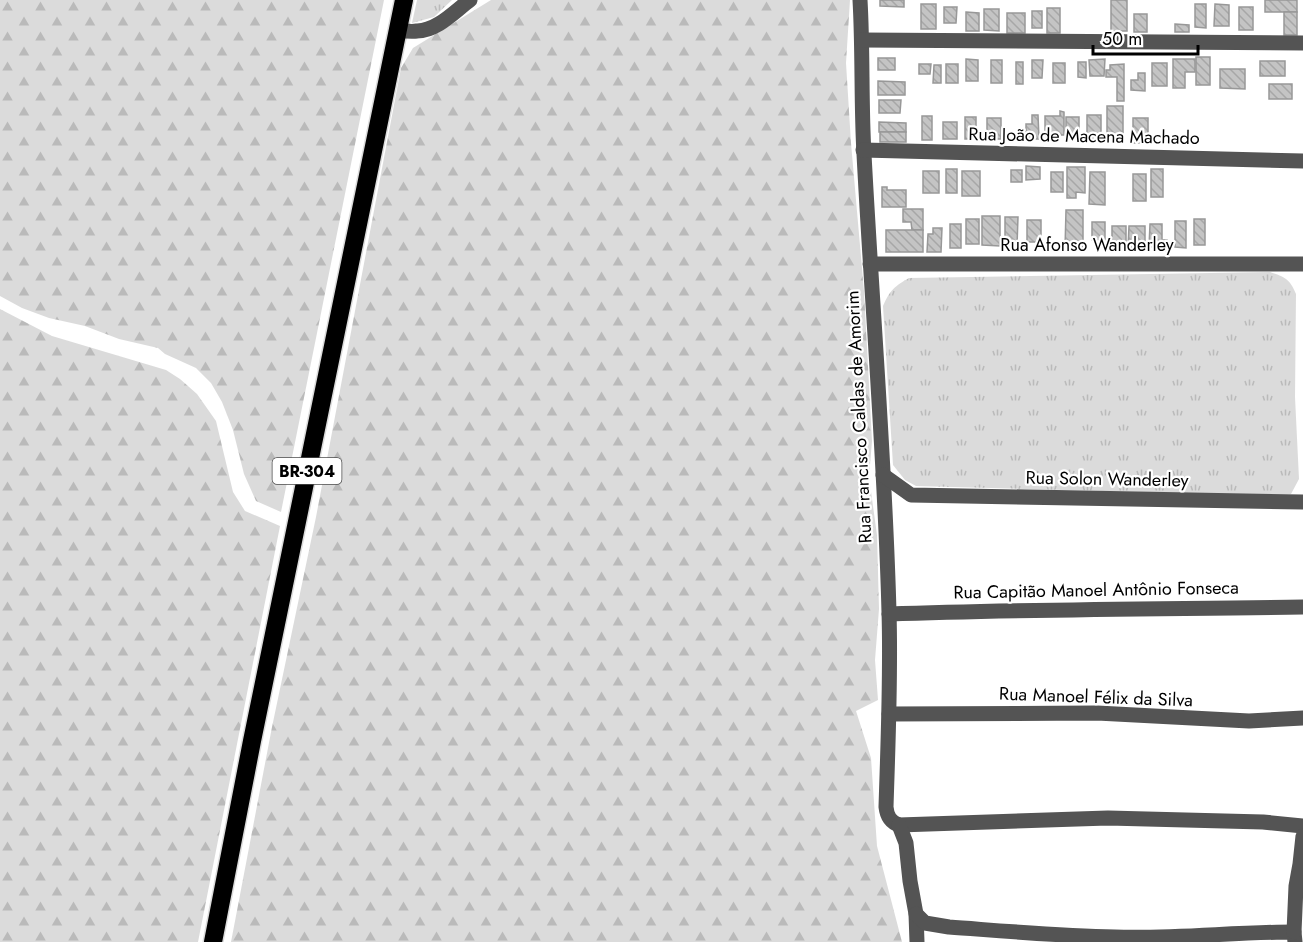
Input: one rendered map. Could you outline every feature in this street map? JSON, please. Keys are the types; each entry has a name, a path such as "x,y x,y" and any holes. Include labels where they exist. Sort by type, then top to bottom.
{"highway":[{"name":"BR-304","path":"213,942 293,538 404,0"}],"street":[{"path":"398,30 419,32 447,18 470,0"},
{"name":"Rua Francisco Caldas de Amorim","path":"861,0 863,150 885,509 889,614 886,807 892,823 899,825"},
{"path":"862,40 1303,43"},
{"name":"Rua João de Macena Machado","path":"863,150 1303,161"},
{"name":"Rua Afonso Wanderley","path":"870,264 1303,264"},
{"path":"883,475 911,495"},
{"name":"Rua Solon Wanderley","path":"885,509 911,495 1303,502"},
{"name":"Rua Capitão Manoel Antônio Fonseca","path":"889,614 995,610 1303,607"},
{"name":"Rua Manoel Félix da Silva","path":"889,714 1097,713 1249,721 1303,718"},
{"path":"917,942 916,914 906,843 899,825 1108,818 1263,822 1303,826"},
{"path":"916,914 925,923 950,927 1114,937 1185,937 1269,932 1294,937 1296,886 1303,836"}],"green space":[{"path":"0,0 384,0 281,512 256,501 244,474 233,430 222,402 211,383 196,368 165,354 158,348 119,339 85,326 49,318 22,308 0,296"},
{"path":"417,0 452,0 434,17 412,23"},
{"path":"491,0 850,0 846,63 864,291 872,441 869,477 877,535 879,609 875,660 878,700 856,711 871,758 877,846 902,942 231,942 272,727 316,517 401,68 413,48"},
{"path":"1270,272 1286,279 1296,294 1295,397 1299,479 1291,494 916,486 905,480 893,465 883,306 893,289 909,278"},
{"path":"0,309 52,336 166,370 180,379 197,394 216,421 233,492 245,511 280,526 198,942 0,942"}],"building":[{"path":"880,0 904,0 904,7 880,6"},
{"path":"1111,0 1127,0 1127,31 1111,31"},
{"path":"1265,0 1297,0 1297,12 1265,12"},
{"path":"921,4 936,4 936,29 921,29"},
{"path":"1195,4 1206,4 1206,28 1195,27"},
{"path":"1215,4 1229,5 1229,26 1214,26"},
{"path":"944,7 957,7 956,23 944,23"},
{"path":"1239,7 1253,7 1253,30 1239,30"},
{"path":"1047,8 1060,8 1060,33 1047,33"},
{"path":"984,9 999,9 999,31 984,30"},
{"path":"1032,11 1042,11 1042,28 1032,28"},
{"path":"966,12 979,13 979,31 966,31"},
{"path":"1284,12 1297,12 1297,35 1284,35"},
{"path":"1007,13 1025,13 1025,33 1007,33"},
{"path":"1134,14 1147,14 1147,32 1134,32"},
{"path":"1175,24 1189,25 1189,32 1175,32"},
{"path":"1196,57 1210,57 1210,85 1196,85"},
{"path":"878,58 895,58 895,70 878,70"},
{"path":"966,59 978,60 978,81 966,81"},
{"path":"1105,59 1104,76 1090,76 1089,60"},
{"path":"1173,59 1195,59 1195,72 1185,72 1185,88 1173,88"},
{"path":"991,60 1002,60 1002,83 991,83"},
{"path":"1032,60 1043,60 1042,78 1032,78"},
{"path":"1260,61 1285,61 1285,76 1260,76"},
{"path":"1016,62 1023,62 1023,84 1016,84"},
{"path":"1078,62 1086,62 1086,78 1078,77"},
{"path":"1053,63 1065,63 1065,83 1053,83"},
{"path":"1152,63 1167,63 1167,86 1152,86"},
{"path":"919,64 931,64 930,74 919,74"},
{"path":"946,64 958,64 958,83 946,83"},
{"path":"1124,64 1124,101 1117,101 1117,77 1106,77 1106,70 1110,70 1110,65"},
{"path":"934,65 941,65 941,83 933,83"},
{"path":"1220,69 1245,69 1245,89 1220,88"},
{"path":"1138,73 1145,73 1145,91 1131,90 1131,80 1138,80"},
{"path":"878,81 905,82 905,95 878,95"},
{"path":"1269,84 1292,84 1292,99 1269,99"},
{"path":"879,100 901,100 900,113 879,113"},
{"path":"1107,106 1123,106 1123,139 1107,139"},
{"path":"1060,111 1064,112 1064,135 1045,135 1045,116 1060,116"},
{"path":"1032,115 1038,115 1039,139 1026,139 1026,124 1032,124"},
{"path":"1087,115 1101,115 1101,142 1087,142"},
{"path":"922,116 932,116 932,140 922,140"},
{"path":"965,117 976,117 976,139 965,139"},
{"path":"1066,117 1079,117 1079,137 1066,137"},
{"path":"987,118 1001,118 1001,139 987,139"},
{"path":"1133,118 1148,118 1148,143 1133,143"},
{"path":"879,122 906,123 906,132 879,132"},
{"path":"943,122 957,122 957,139 943,139"},
{"path":"880,132 906,132 906,142 880,142"},
{"path":"1026,166 1040,167 1040,179 1026,180"},
{"path":"1067,167 1085,167 1085,193 1076,192 1076,198 1067,198"},
{"path":"946,169 957,169 957,193 946,193"},
{"path":"1151,169 1163,169 1163,197 1151,197"},
{"path":"1011,170 1022,170 1022,182 1011,182"},
{"path":"923,171 939,171 939,193 923,193"},
{"path":"962,171 980,171 980,196 962,196"},
{"path":"1051,172 1063,172 1063,192 1051,192"},
{"path":"1090,172 1105,172 1105,205 1089,204"},
{"path":"1133,174 1146,174 1146,201 1133,201"},
{"path":"882,187 887,187 887,190 906,190 906,207 882,207"},
{"path":"903,209 923,209 923,230 912,230 911,222 903,222"},
{"path":"1066,210 1083,210 1083,249 1065,249"},
{"path":"982,216 1000,216 1000,246 982,245"},
{"path":"1005,217 1018,217 1017,246 1005,246"},
{"path":"966,219 979,219 979,244 966,244"},
{"path":"1194,219 1205,219 1205,245 1194,245"},
{"path":"1027,220 1041,220 1041,242 1027,242"},
{"path":"1175,221 1186,221 1186,248 1175,247"},
{"path":"1092,222 1105,222 1105,240 1092,240"},
{"path":"950,224 961,224 961,248 950,248"},
{"path":"1150,224 1162,224 1162,240 1167,240 1167,251 1158,250 1158,247 1149,247"},
{"path":"1112,226 1126,226 1126,248 1112,248"},
{"path":"1129,226 1145,226 1145,248 1128,248"},
{"path":"933,228 942,228 941,252 927,252 928,234 933,234"},
{"path":"886,230 923,230 923,252 886,252"}]}
